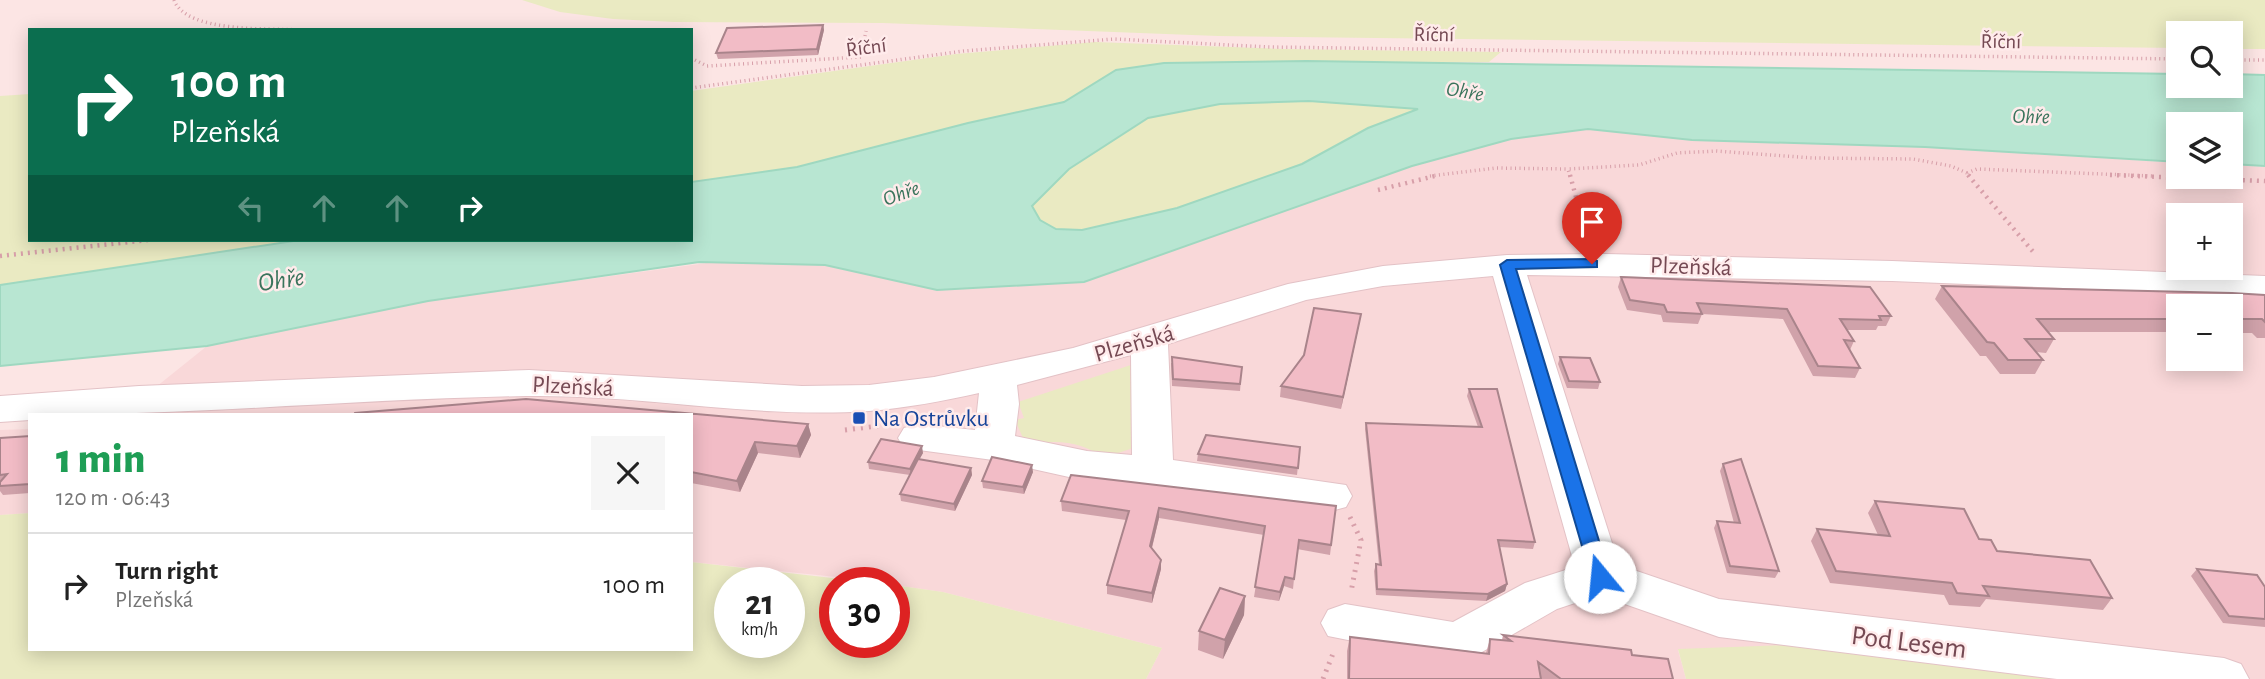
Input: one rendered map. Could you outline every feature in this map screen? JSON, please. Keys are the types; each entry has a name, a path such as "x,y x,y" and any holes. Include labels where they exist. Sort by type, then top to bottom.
{"street":[{"name":"Plzeňská","path":"0,409 153,398 529,383 838,400 934,390 997,378 1149,339 1300,291 1383,276 1507,265 1592,264 2053,276 2265,286"},
{"path":"1345,623 1458,642 1541,596 1600,577 1507,265"},
{"path":"1149,339 1153,472"},
{"path":"993,446 999,404 997,378"},
{"path":"918,438 993,446 1087,466 1331,496"},
{"name":"Pod Lesem","path":"1600,577 1719,618 2224,679"}],"path":[{"path":"174,0 178,11 195,21 277,28"},
{"path":"693,59 707,66 861,57 866,31"},
{"name":"Říční","path":"693,88 909,58 1114,39 1295,47 2166,59"},
{"path":"2243,60 2265,60"},
{"path":"1378,190 1438,175 1529,168 1635,166 1680,152 1891,159 1934,163 1967,173 2053,276"},
{"path":"1568,169 1582,219 1584,244 1592,264"},
{"path":"1967,173 1977,169 2265,181"},
{"path":"0,256 130,242"},
{"path":"1331,496 1348,512 1361,540 1345,623"}],"shaded area":[{"path":"522,0 2265,0 2265,49 2243,49 2243,21 2166,21 2166,48 1218,36 883,23 674,22 613,19 560,12"},
{"path":"1095,42 1283,49 1501,52 1489,62 1164,63 1116,70 1064,102 968,123 797,167 693,182 693,91 956,54"},
{"path":"28,94 28,242 287,242 0,285 0,96"},
{"path":"1309,101 1420,109 1368,128 1302,164 1177,208 1082,230 1056,229 1040,220 1032,206 1069,169 1148,118 1220,104"},
{"path":"1588,129 1692,140 1925,147 2166,162 2166,189 2243,189 2243,166 2265,167 2265,679 2085,679 1678,650 1686,679 1146,679 1162,648 943,592 910,587 910,567 819,567 819,575 805,574 805,567 739,567 693,562 693,413 123,413 207,346 428,301 714,262 825,265 937,290 1084,282 1412,166 1511,139"},
{"path":"1140,362 1143,445 1102,458 1086,448 1066,443 1045,443 1027,447 1015,420 1024,418 1018,402"},
{"path":"28,429 28,513 0,515 0,430"},
{"path":"28,513 28,651 693,651 693,562 735,567 714,567 714,658 805,658 805,575 819,577 819,658 910,658 910,587 943,592 1162,648 1146,679 0,679 0,515"},
{"path":"1786,645 2085,679 1686,679 1678,649"}],"water":[{"name":"Ohře","path":"1307,61 2166,74 2166,98 2243,98 2243,74 2265,75 2265,166 2243,165 2243,112 2166,112 2166,161 1925,147 1692,140 1588,129 1511,139 1412,166 1084,282 937,290 825,265 699,262 428,301 207,346 0,366 0,285 287,242 693,242 693,182 797,167 968,123 1064,102 1116,70 1164,63","holes":["1309,101 1418,109 1368,128 1302,164 1177,208 1082,230 1056,229 1040,220 1032,206 1069,169 1148,118 1220,104"]}],"building":[{"path":"823,25 817,49 716,53 727,28"},
{"path":"1621,277 1870,287 1891,316 1879,316 1881,320 1840,319 1854,341 1844,340 1860,368 1818,366 1787,309 1697,303 1702,314 1667,312 1664,305 1630,300"},
{"path":"1942,286 2232,293 2265,295 2265,322 2262,319 2243,319 2243,294 2166,294 2166,319 2037,319 2054,339 2025,339 2043,360 2008,360 1994,343 1987,342"},
{"path":"1314,308 1361,314 1343,397 1281,386 1304,355"},
{"path":"1172,357 1242,367 1240,384 1173,379"},
{"path":"1560,357 1590,358 1600,382 1569,381"},
{"path":"1469,389 1497,389 1535,542 1498,540 1507,584 1488,594 1377,589 1376,564 1381,565 1366,423 1482,427"},
{"path":"526,399 684,413 355,413"},
{"path":"693,414 808,424 797,446 755,442 737,481 693,472"},
{"path":"1206,435 1300,447 1298,468 1198,454"},
{"path":"28,436 28,484 0,486 7,474 0,475 0,438"},
{"path":"881,439 922,446 910,469 868,462"},
{"path":"992,457 1032,465 1023,487 982,481"},
{"path":"918,459 971,468 954,504 900,494"},
{"path":"1741,459 1779,571 1730,566 1717,521 1740,523 1723,464"},
{"path":"1071,475 1336,506 1331,545 1299,540 1294,579 1285,577 1280,592 1255,587 1265,526 1159,508 1150,546 1161,560 1152,593 1107,585 1129,511 1061,501"},
{"path":"1875,501 1964,509 1979,539 1991,540 1997,551 2090,560 2112,598 1983,586 1989,596 1957,593 1952,583 1836,571 1817,529 1890,536"},
{"path":"2197,569 2257,575 2265,587 2265,619 2229,616"},
{"path":"1220,588 1245,596 1225,640 1199,631"},
{"path":"1503,635 1631,650 1632,655 1668,659 1673,679 1561,679 1538,662 1541,679 1349,679 1350,637 1489,654 1490,639 1511,641"}],"place":[{"name":"Na Ostrůvku","path":"859,418"}],"route":[{"path":"1592,264 1507,265 1600,577"}]}
